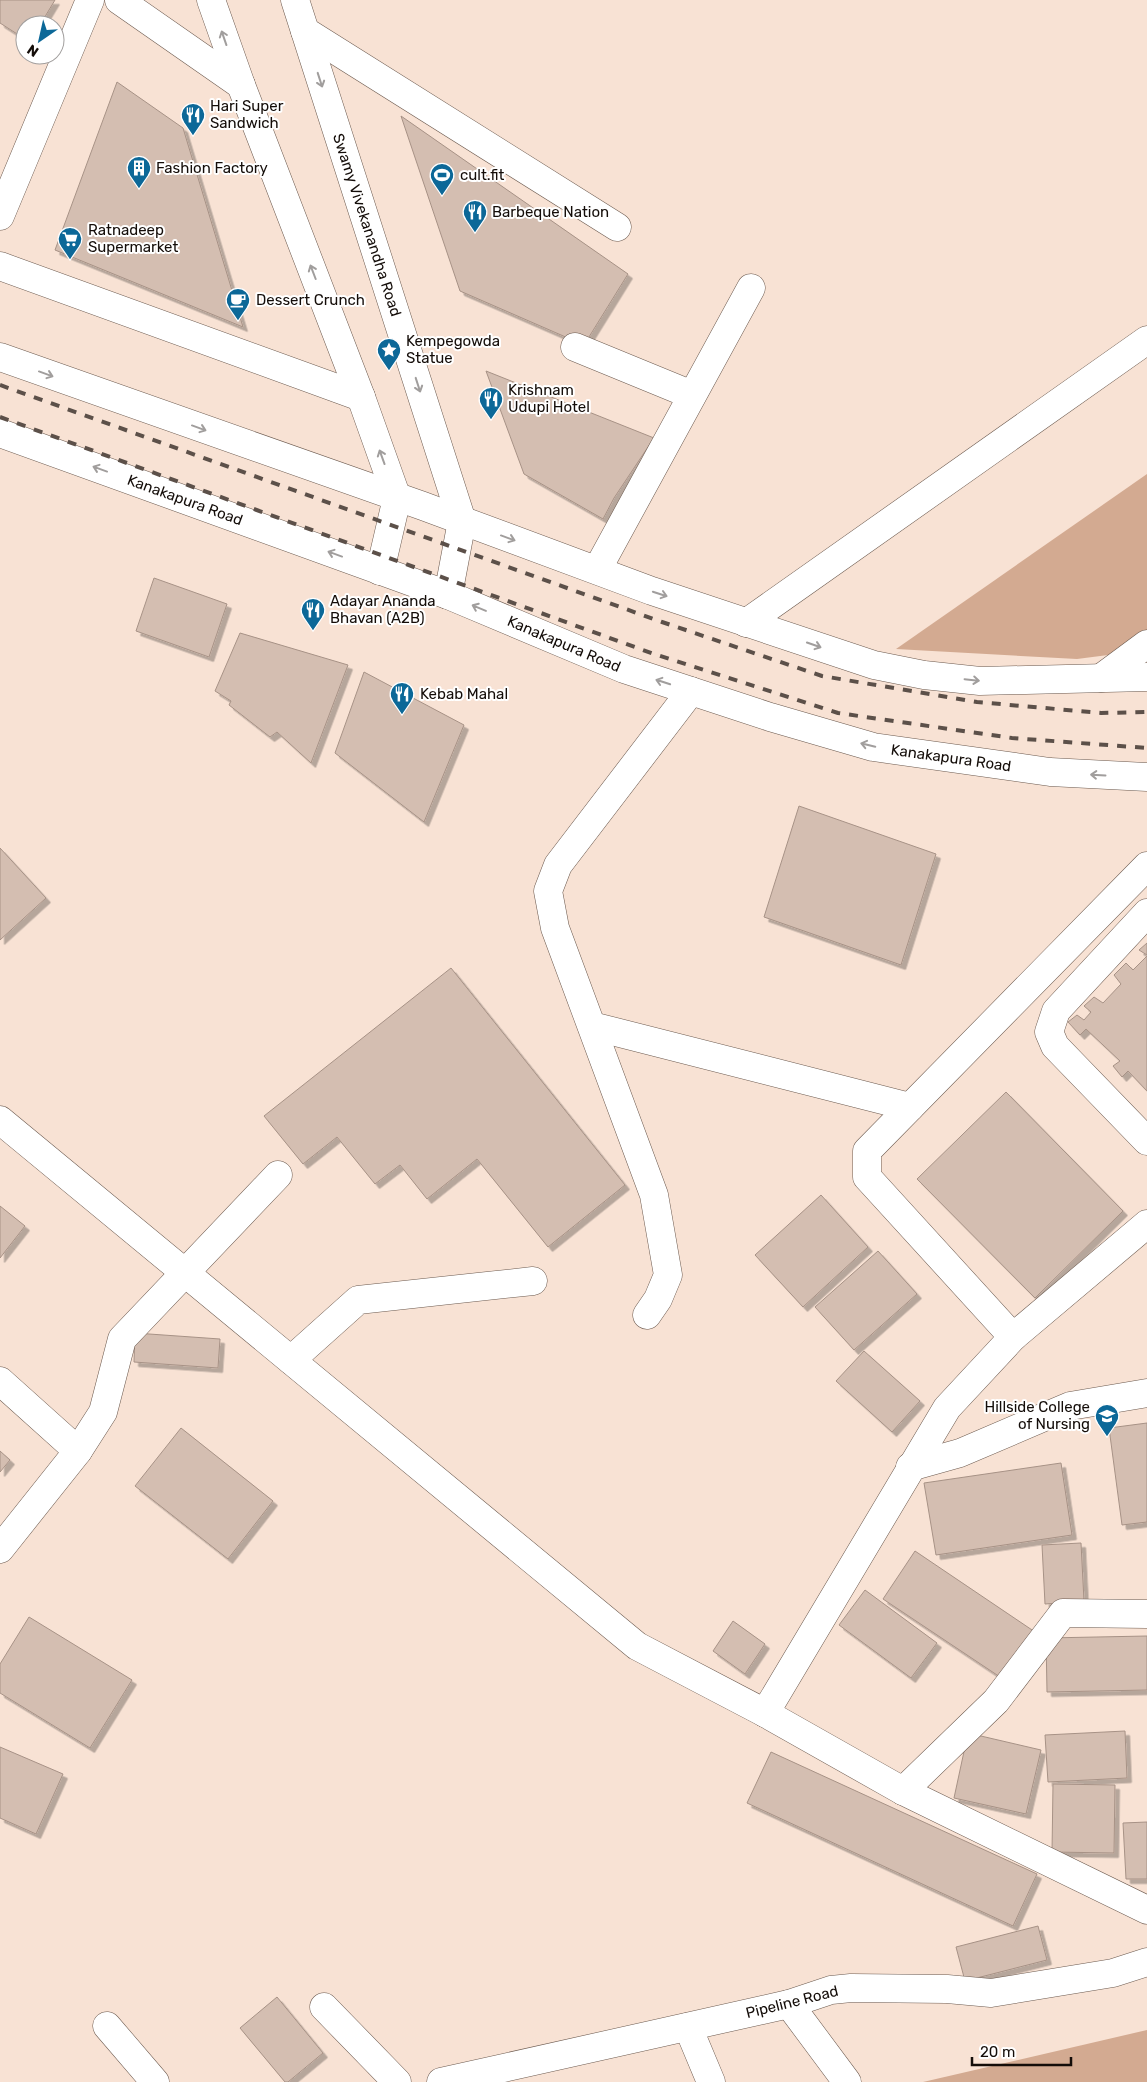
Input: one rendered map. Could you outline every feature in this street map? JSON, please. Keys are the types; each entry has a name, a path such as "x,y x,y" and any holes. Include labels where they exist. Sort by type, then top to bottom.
{"main road":[{"path":"0,216 90,0"},
{"path":"119,0 240,85"},
{"path":"211,0 240,85 361,397 397,498 380,571"},
{"name":"Swamy Vivekanandha Road","path":"295,0 462,521 448,595"},
{"path":"305,31 617,227"},
{"path":"0,266 361,397"},
{"path":"597,570 751,288"},
{"path":"746,623 1147,340"},
{"path":"575,347 692,395"},
{"path":"0,357 746,623 874,665 924,675 980,681 1147,677"},
{"name":"Kanakapura Road","path":"0,433 448,595 624,669 872,747 1050,772 1147,777"},
{"path":"1102,678 1147,644"},
{"path":"647,1315 658,1299 668,1275 654,1195 555,928 548,892 558,865 691,691"},
{"path":"1014,1337 867,1177 866,1151 1147,866"},
{"path":"1147,913 1056,1011 1049,1032 1055,1046 1147,1142"},
{"path":"592,1026 910,1106"},
{"path":"0,1120 637,1646 765,1713 903,1791 1147,1910"},
{"path":"0,1549 78,1451 103,1412 122,1339 278,1175"},
{"path":"765,1713 910,1467 947,1408 1014,1337 1147,1224"},
{"path":"292,1360 358,1300 532,1282"},
{"path":"0,1381 78,1451"},
{"path":"910,1467 960,1453 1070,1406 1147,1393"},
{"path":"903,1791 996,1700 1063,1613 1147,1614"},
{"name":"Pipeline Road","path":"441,2082 789,2004 831,1990 851,1988 938,1988 991,1993 1113,1973 1147,1962"},
{"path":"789,2004 847,2082"},
{"path":"324,2007 397,2082"},
{"path":"106,2026 155,2082"},
{"path":"688,2027 711,2082"}],"shaded area":[{"path":"1147,474 1147,650 1077,659 896,649"},
{"path":"1147,2030 1147,2082 923,2082"}],"building":[{"path":"0,0 55,0 46,15 15,15 15,33 0,23"},
{"name":"Fashion Factory","path":"117,82 183,128 243,327 55,250"},
{"path":"401,116 628,274 584,345 460,291"},
{"path":"486,371 654,438 614,498 603,519 524,474"},
{"path":"154,578 227,604 209,657 136,631"},
{"path":"240,633 348,665 311,763 277,732 270,737 229,705 231,701 215,691"},
{"path":"364,672 464,725 424,822 335,753"},
{"path":"799,806 936,854 901,965 764,917"},
{"path":"0,848 46,898 0,940"},
{"path":"1147,943 1147,955 1139,950"},
{"path":"1147,956 1147,1091 1128,1071 1122,1077 1113,1066 1120,1061 1086,1029 1080,1035 1068,1022 1077,1015 1084,1020 1091,1012 1084,1006 1094,997 1103,1003 1121,984 1114,975 1126,963 1133,970"},
{"path":"451,968 625,1185 548,1247 477,1159 427,1199 400,1165 375,1184 337,1137 303,1164 264,1116"},
{"path":"1006,1092 1123,1211 1035,1298 917,1179"},
{"path":"821,1195 868,1247 803,1307 755,1255"},
{"path":"0,1206 25,1226 0,1258"},
{"path":"878,1251 917,1294 854,1350 815,1307"},
{"path":"135,1333 220,1339 218,1368 134,1362"},
{"path":"864,1351 920,1401 892,1432 836,1381"},
{"path":"1147,1423 1147,1522 1122,1525 1109,1428"},
{"path":"181,1428 273,1501 228,1559 135,1486"},
{"path":"0,1451 10,1460 0,1472"},
{"path":"1061,1463 1072,1535 936,1555 924,1483"},
{"path":"1081,1543 1084,1601 1045,1604 1042,1545"},
{"path":"915,1551 1038,1634 1006,1681 883,1599"},
{"path":"865,1590 937,1643 911,1678 839,1625"},
{"path":"29,1617 132,1680 90,1748 0,1693 0,1664"},
{"path":"733,1621 765,1644 745,1674 713,1651"},
{"path":"1147,1636 1147,1690 1047,1692 1046,1638"},
{"path":"1125,1731 1127,1778 1048,1782 1045,1735"},
{"path":"968,1733 1041,1750 1026,1814 954,1798"},
{"path":"0,1747 63,1774 36,1834 0,1818"},
{"path":"771,1752 1037,1874 1013,1926 747,1803"},
{"path":"1053,1784 1115,1785 1114,1853 1052,1852"},
{"path":"1147,1822 1147,1879 1126,1879 1123,1823"},
{"path":"1038,1926 1047,1960 965,1981 956,1947"},
{"path":"277,1997 323,2053 288,2082 285,2082 240,2028"}],"railway":[{"path":"0,385 662,622 822,676 977,702 1101,713 1147,712"},
{"path":"0,417 654,654 838,713 1012,738 1147,748"}],"place":[{"name":"Hari Super Sandwich","path":"193,136"},
{"name":"Fashion Factory","path":"139,189"},
{"name":"cult.fit","path":"442,196"},
{"name":"Barbeque Nation","path":"475,233"},
{"name":"Ratnadeep Supermarket","path":"70,260"},
{"name":"Dessert Crunch","path":"238,321"},
{"name":"Kempegowda Statue","path":"389,371"},
{"name":"Krishnam Udupi Hotel","path":"491,420"},
{"name":"Adayar Ananda Bhavan (A2B)","path":"313,631"},
{"name":"Kebab Mahal","path":"402,715"},
{"name":"Hillside College of Nursing","path":"1107,1437"}]}
